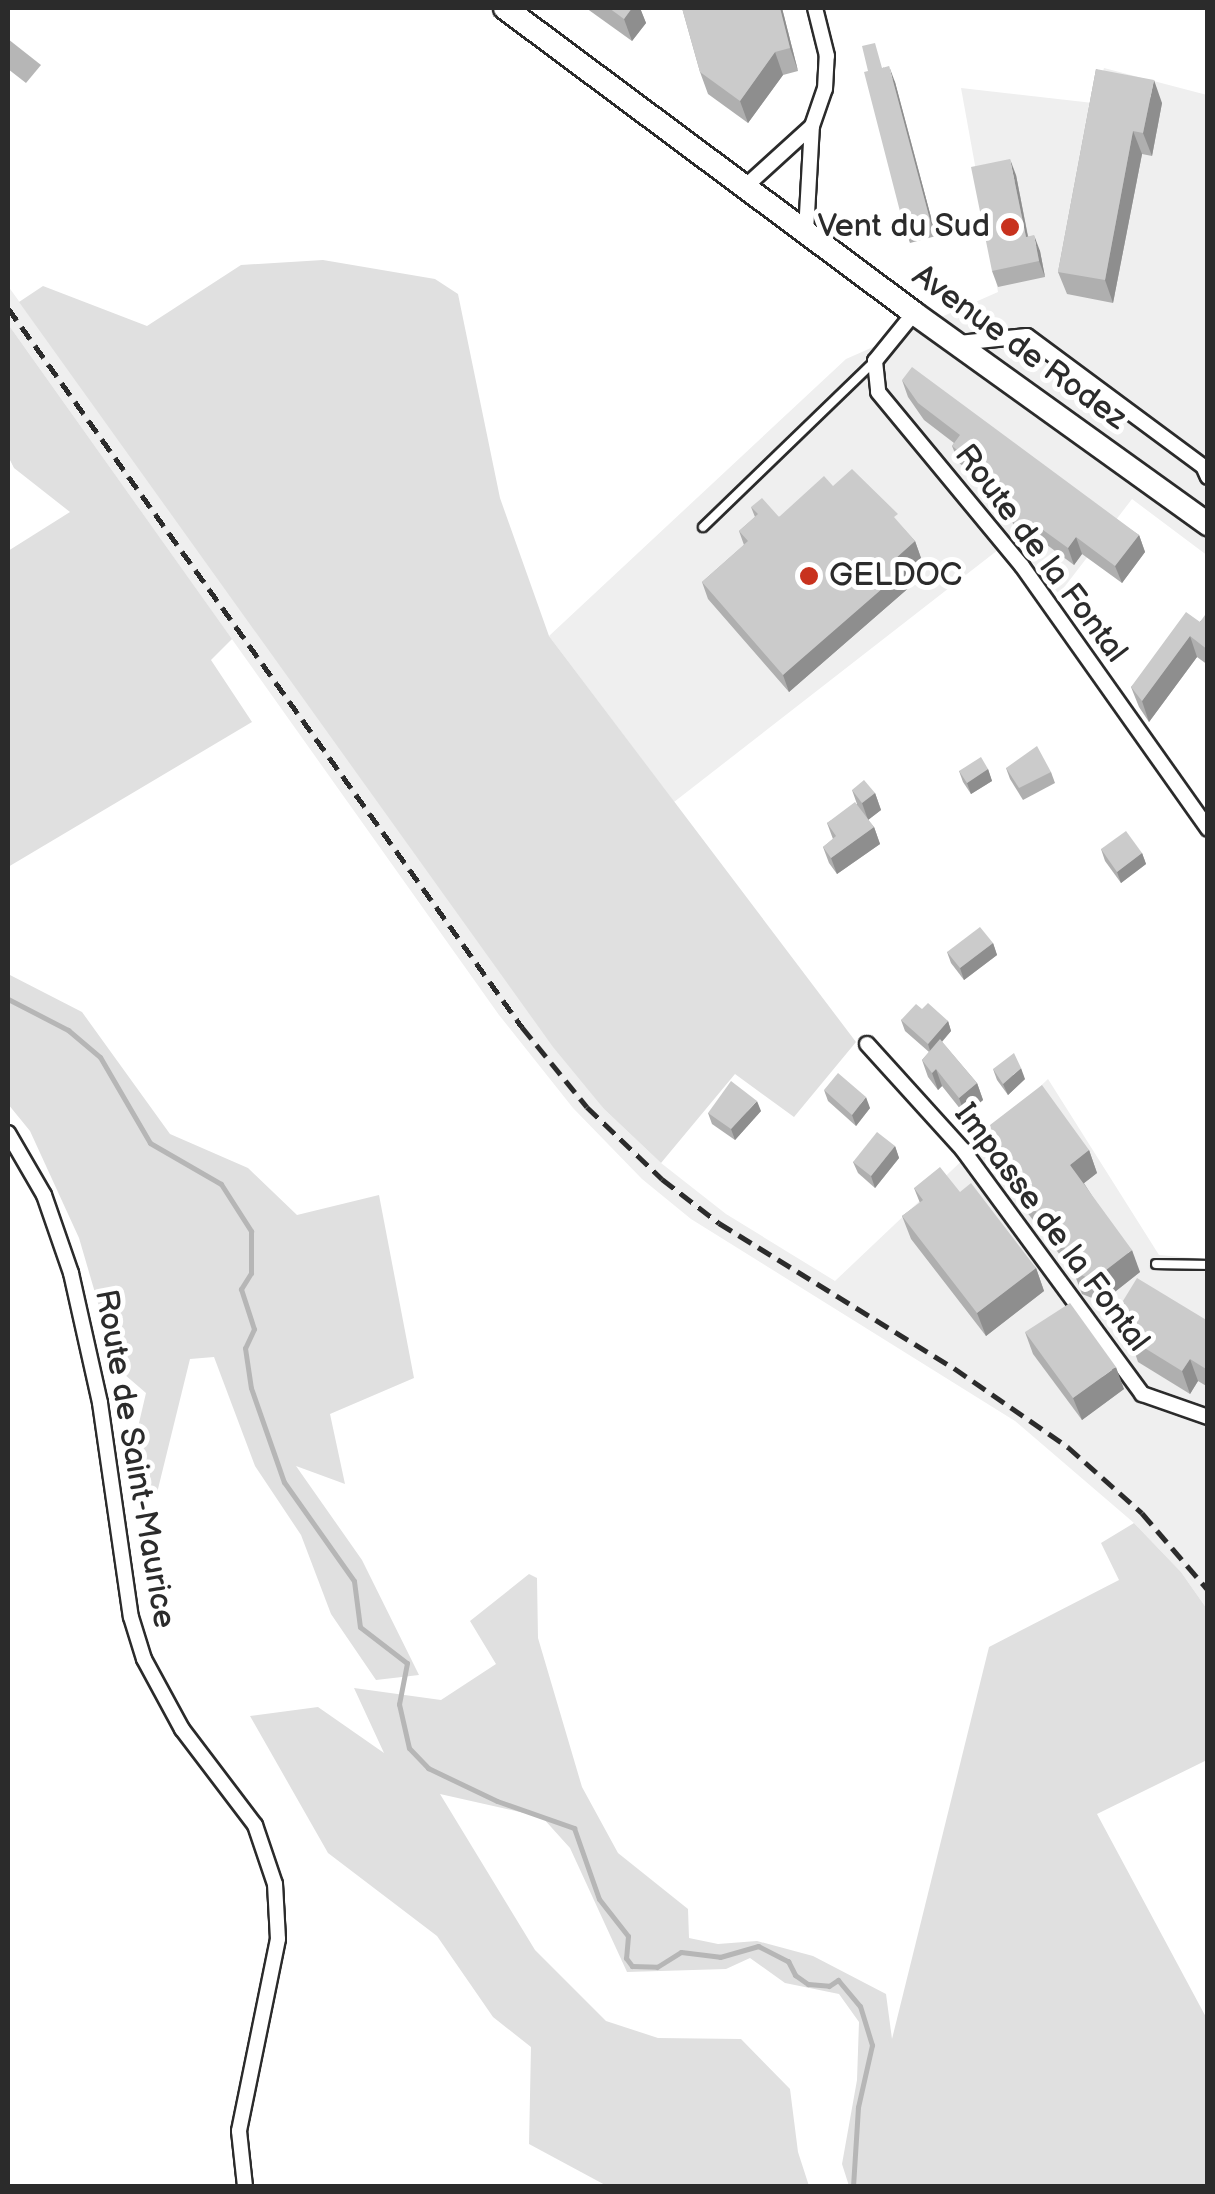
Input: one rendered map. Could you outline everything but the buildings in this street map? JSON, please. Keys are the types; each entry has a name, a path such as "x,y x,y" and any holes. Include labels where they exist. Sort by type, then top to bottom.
{"main road":[{"name":"Avenue de Rodez","path":"506,8 914,314 1208,524"}],"street":[{"path":"806,232 812,126 824,89 827,56 815,8"},
{"path":"746,186 812,126"},
{"path":"874,361 914,314"},
{"path":"956,344 1027,336 1203,466 1208,478"},
{"name":"Route de la Fontal","path":"874,361 878,392 1022,566 1208,829"},
{"name":"Impasse de la Fontal","path":"868,1044 962,1150 1142,1394 1208,1417"},
{"name":"Route de Saint-Maurice","path":"8,1133 44,1195 76,1290 100,1403 131,1617 144,1659 182,1729 255,1826 272,1868 278,1939 239,2131 245,2186"}],"lane":[{"path":"703,526 874,361"},
{"path":"1156,1264 1208,1266"}],"shaded area":[{"path":"8,39 41,65 26,83 8,69"},
{"path":"1104,68 1207,95 1208,556 1132,499 1059,594 1012,539 674,802 549,636 846,359 998,292 961,88 1093,103"},
{"path":"323,260 435,279 458,294 500,498 549,636 856,1042 794,1117 735,1074 661,1163 604,1109 553,1047 19,302 43,286 147,326 241,265"},
{"path":"8,286 604,1109 661,1163 726,1214 835,1281 1048,1079 1159,1255 1207,1259 1207,1609 1181,1572 1134,1523 1015,1421 691,1219 642,1179 573,1108 499,1015 8,324"},
{"path":"8,324 232,639 211,660 252,722 8,867 8,551 70,512 14,468 8,456"},
{"path":"8,974 82,1012 170,1134 248,1168 297,1215 379,1195 414,1378 330,1414 345,1484 296,1466 362,1560 419,1675 376,1680 331,1614 301,1535 255,1466 214,1357 190,1359 157,1493 127,1474 146,1393 117,1368 79,1238 30,1131 8,1104"},
{"path":"1134,1523 1181,1572 1207,1609 1207,1760 1097,1814 1207,2019 1207,2186 849,2186 842,2164 857,2080 859,2022 839,1994 785,1983 750,1958 726,1969 627,1972 570,1848 542,1817 440,1794 535,1950 606,2021 658,2038 741,2039 790,2089 798,2152 809,2186 607,2186 529,2144 531,2047 493,2017 437,1936 328,1853 250,1716 318,1707 384,1753 354,1688 441,1700 496,1664 470,1621 529,1574 537,1578 538,1638 582,1787 618,1853 688,1909 689,1938 718,1944 757,1941 813,1956 886,1994 892,2039 989,1647 1119,1580 1101,1543"}],"waterway":[{"path":"8,999 68,1030 100,1057 150,1143 221,1184 251,1231 251,1273 241,1289 254,1329 245,1348 251,1388 284,1482 354,1581 360,1627 407,1663 399,1704 409,1748 428,1768 497,1801 574,1828 599,1899 628,1936 626,1958 632,1966 657,1967 681,1952 720,1957 758,1946 788,1961 795,1975 808,1984 829,1986 838,1980 860,2006 872,2045 858,2107 853,2186"}],"railway":[{"path":"8,308 522,1027 587,1107 662,1179 719,1223 954,1368 1068,1447 1142,1513 1208,1590"}],"place":[{"name":"Vent du Sud","path":"1010,227"},
{"name":"GELDOC","path":"809,576"}]}
